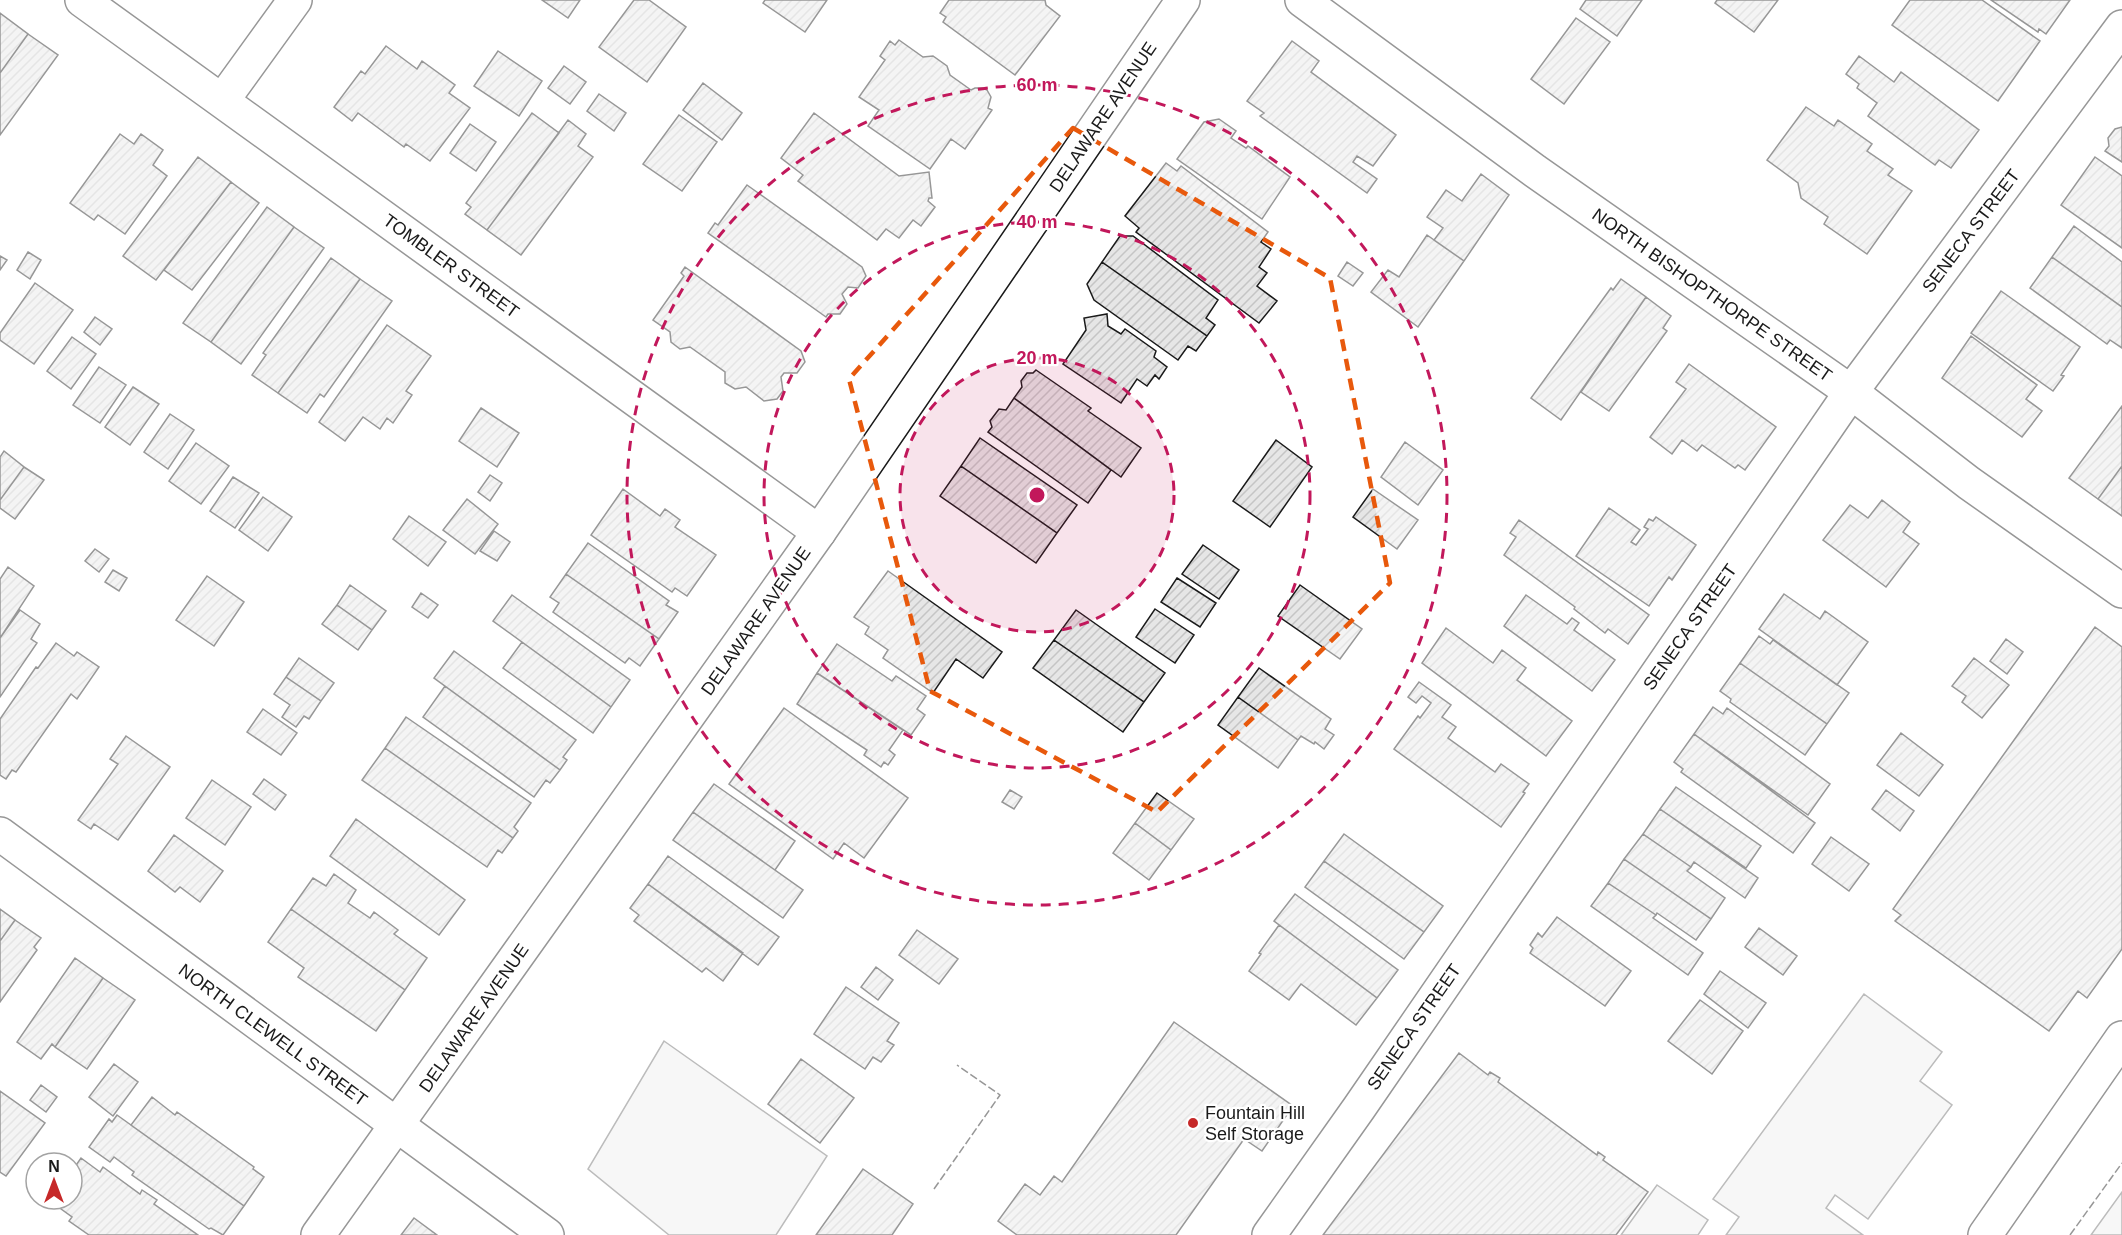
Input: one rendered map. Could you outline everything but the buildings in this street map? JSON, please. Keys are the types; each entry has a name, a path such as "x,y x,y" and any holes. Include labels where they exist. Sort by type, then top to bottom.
{"street":[{"name":"TOMBLER STREET","path":"82,0 819,532"},
{"path":"222,100 296,0"},
{"name":"DELAWARE AVENUE","path":"318,1235 819,532 1183,0"},
{"name":"NORTH BISHOPTHORPE STREET","path":"1302,0 1535,171 1851,392 1969,483 2122,591"},
{"name":"SENECA STREET","path":"1269,1235 1359,1108 1851,392 2122,27"},
{"name":"NORTH CLEWELL STREET","path":"0,834 547,1235"},
{"path":"1985,1235 2122,1038"}],"highlighted area":[{"path":"1073,128 1330,278 1390,583 1157,812 930,691 849,379"}],"shaded area":[{"path":"1864,994 1942,1052 1920,1081 1952,1105 1868,1219 1835,1195 1826,1208 1863,1235 1726,1235 1739,1217 1713,1199"},
{"path":"664,1041 827,1156 776,1235 669,1235 588,1169"},
{"path":"1657,1185 1708,1220 1698,1235 1621,1235"},
{"path":"2122,1192 2122,1235 2091,1235"}],"fence":[{"path":"934,1189 1000,1095 957,1065"},
{"path":"2070,1235 2122,1163"}],"place":[{"name":"Fountain Hill Self Storage","path":"1193,1123"}]}
